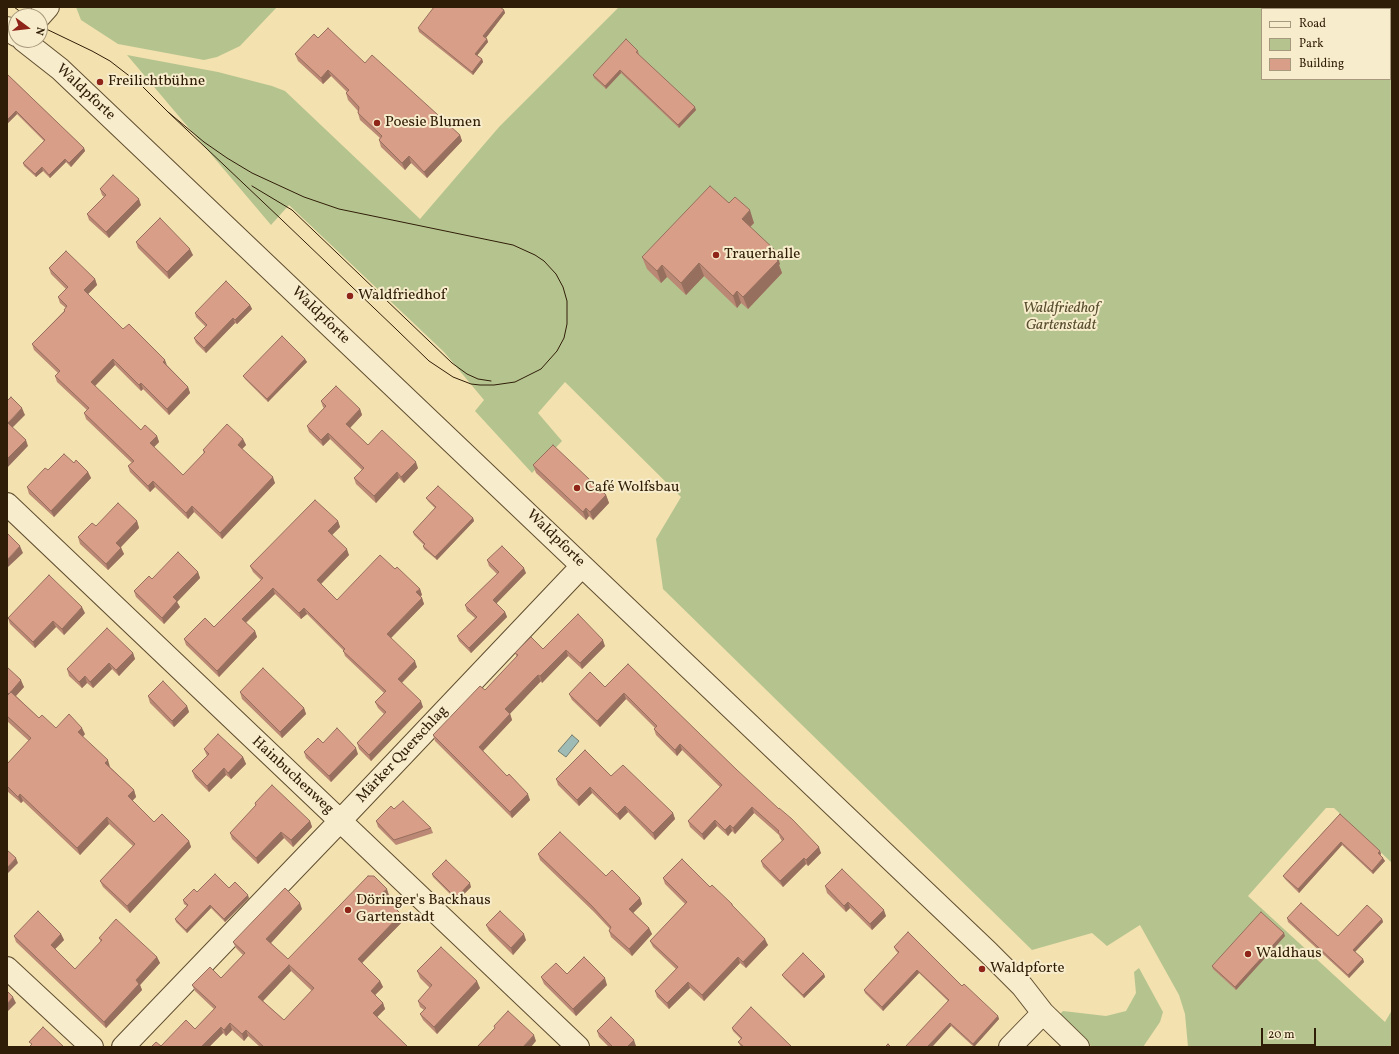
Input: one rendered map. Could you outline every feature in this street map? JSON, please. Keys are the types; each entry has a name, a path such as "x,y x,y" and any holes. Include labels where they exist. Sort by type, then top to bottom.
{"street":[{"name":"Waldpforte","path":"33,48 60,69 1012,976 1022,986 1043,1013 1078,1047"},
{"name":"Hainbuchenweg","path":"7,504 578,1047"},
{"name":"Märker Querschlag","path":"123,1047 582,566"},
{"path":"7,968 92,1047"},
{"path":"1010,1047 1043,1013"}],"green space":[{"path":"76,7 277,7 240,46 217,57 204,60 118,44 81,20"},
{"name":"Waldfriedhof Gartenstadt","path":"619,7 1392,7 1392,863 1334,808 1326,808 1248,896 1385,1022 1392,1010 1392,1047 1188,1047 1185,1014 1179,995 1140,925 1107,946 1092,933 1032,950 663,589 656,539 681,497 565,382 538,413 562,441 532,473 475,411 484,400 444,352 289,205 271,225 127,55 218,72 272,86 285,91 420,219 499,127"},
{"path":"1139,968 1163,1012 1160,1022 1143,1047 1092,1047 1059,1015 1063,1011 1106,1016 1126,1011 1136,993 1134,972"}],"water":[{"path":"572,735 579,741 566,757 558,751"}],"building":[{"path":"434,7 500,7 504,10 483,36 487,39 475,54 482,59 472,72 418,28"},
{"path":"328,28 365,63 372,55 460,135 424,172 409,156 402,163 379,140 382,136 358,113 359,107 346,93 349,90 328,70 321,78 295,54 314,34 318,38"},
{"path":"626,39 638,51 636,52 695,107 678,125 620,70 605,86 593,75"},
{"path":"7,74 84,148 69,163 65,159 49,175 42,167 35,174 23,163 45,140 16,111 7,120"},
{"path":"113,175 139,199 106,232 87,214 106,195 100,189"},
{"name":"Trauerhalle","path":"710,186 729,203 735,197 750,210 742,219 776,251 772,255 778,261 743,297 737,291 733,296 699,263 681,283 662,265 657,271 642,257"},
{"path":"160,218 190,249 167,272 136,242"},
{"path":"66,251 95,279 84,290 123,329 129,324 165,360 163,362 188,387 167,409 141,383 139,385 113,359 91,382 141,430 145,425 157,436 150,443 183,475 205,452 203,450 227,424 243,439 238,445 273,477 220,533 192,506 186,513 153,481 148,486 128,466 134,461 84,413 89,408 55,376 60,371 32,344 65,311 64,310 67,306 58,297 68,287 49,268"},
{"path":"226,281 250,305 235,320 233,318 204,348 194,338 207,325 195,313"},
{"path":"282,336 305,359 267,399 243,376"},
{"path":"336,386 360,409 346,424 368,445 382,430 416,462 401,477 397,472 374,496 354,478 364,468 328,433 321,440 307,426 326,406 321,401"},
{"path":"11,397 22,408 8,423 26,440 7,459 7,401"},
{"name":"Café Wolfsbau","path":"553,445 606,495 590,512 586,508 583,512 533,465"},
{"path":"64,454 74,463 76,460 88,472 51,511 27,487 45,468 48,470"},
{"path":"438,486 473,518 435,557 423,546 425,544 413,532 436,507 426,498"},
{"path":"315,500 338,521 328,531 347,549 317,580 337,600 380,555 395,569 397,567 420,589 416,592 422,598 387,634 415,661 398,679 421,701 369,755 357,743 386,712 375,702 386,691 343,651 345,649 304,608 299,613 273,588 242,619 255,631 217,671 184,639 205,618 214,627 263,578 250,566"},
{"path":"118,503 137,521 116,543 121,548 106,564 78,537 92,523 96,526"},
{"path":"7,533 20,546 7,560"},
{"path":"502,546 524,568 493,600 505,612 469,648 457,636 477,617 465,605 499,572 487,560"},
{"path":"178,552 198,572 173,597 177,601 162,618 134,591 149,576 152,579"},
{"path":"49,575 82,607 62,629 53,621 33,642 8,618"},
{"path":"578,614 603,640 580,663 566,650 540,676 538,675 505,709 510,714 479,747 507,776 509,774 528,794 510,812 433,735 480,686 485,690 518,655 515,653 531,637 543,649"},
{"path":"107,628 133,653 116,670 109,663 90,682 85,676 79,682 67,669"},
{"path":"628,664 737,770 792,819 819,847 806,860 804,858 780,881 761,861 784,839 778,832 779,831 752,807 733,828 730,825 725,830 715,820 702,834 688,821 722,785 680,744 675,750 654,729 657,726 624,693 597,721 569,694 590,672 605,687"},
{"path":"7,667 21,680 9,694 7,692"},
{"path":"263,668 304,708 280,732 240,692"},
{"path":"163,681 187,706 172,721 148,696"},
{"path":"11,692 39,718 42,715 56,728 69,714 82,728 78,732 108,760 105,763 134,790 128,796 154,822 162,814 189,841 127,906 100,881 135,844 107,817 77,848 20,794 18,797 7,786 7,764 31,738 7,716 7,696"},
{"path":"337,728 356,748 329,776 304,752 318,738 323,743"},
{"path":"218,734 243,757 228,773 224,768 207,786 192,771 209,754 204,749"},
{"path":"585,750 611,776 623,765 673,813 653,833 625,806 617,814 590,787 577,800 556,779"},
{"path":"272,785 310,821 291,840 281,832 256,858 230,833"},
{"path":"403,801 431,828 394,840 376,821 391,806 394,809"},
{"path":"1340,814 1380,851 1378,853 1383,858 1372,871 1341,842 1298,889 1283,876"},
{"path":"560,832 606,876 612,870 640,898 629,909 649,928 629,949 609,931 611,927 592,906 538,854"},
{"path":"7,850 16,858 7,868"},
{"path":"682,859 710,887 712,885 732,904 765,939 743,962 738,957 702,995 688,982 667,1003 655,991 678,967 650,941 687,902 663,878"},
{"path":"446,860 470,883 456,898 432,874"},
{"path":"842,869 884,910 870,924 848,902 844,906 825,886"},
{"path":"215,874 229,888 235,882 248,895 224,919 210,905 186,930 175,919 188,905 183,900 194,889 197,892"},
{"path":"368,876 374,876 387,889 381,894 401,914 358,959 380,981 371,991 383,1003 373,1013 408,1047 264,1047 246,1030 242,1034 230,1023 224,1030 221,1027 201,1047 151,1047 156,1042 161,1046 186,1020 195,1029 216,1007 192,985 210,967 221,978 245,953 233,942 285,888 300,903 266,939 288,959","holes":["289,965 314,988 284,1020 258,997"]},
{"path":"1301,903 1338,936 1367,905 1382,919 1353,950 1363,959 1348,975 1287,918"},
{"path":"38,911 61,934 51,945 75,969 102,940 99,938 116,919 157,957 136,980 139,984 104,1022 14,936"},
{"path":"500,911 524,934 511,948 486,925"},
{"name":"Waldhaus","path":"1261,912 1284,933 1235,987 1212,966"},
{"path":"908,932 962,986 964,984 998,1016 973,1044 950,1023 928,1047 905,1047 949,1000 917,970 882,1007 864,990 899,952 894,947"},
{"path":"441,947 477,981 434,1027 420,1014 426,1008 418,1001 432,985 417,971"},
{"path":"803,953 824,974 803,995 782,975"},
{"path":"584,957 605,978 573,1009 541,977 556,963 567,974"},
{"path":"7,991 13,997 7,1004"},
{"path":"751,1007 792,1047 744,1047 738,1042 742,1038 732,1028"},
{"path":"508,1011 534,1035 523,1047 477,1047 495,1028 494,1026"},
{"path":"611,1017 634,1040 627,1047 613,1047 597,1031"},
{"path":"43,1027 64,1047 29,1047 32,1044 29,1042"}],"tram line":[{"path":"48,30 110,61 141,85 168,112"},
{"path":"168,112 204,142 227,158 252,173 304,197 339,209 513,245 535,255 544,261 556,274 563,287 567,301 567,324 564,338 557,351 541,369 515,382 480,385 471,384 453,377 429,361 168,112"},
{"path":"252,186 292,210 452,363 467,374 478,379 491,381"}],"place":[{"name":"Freilichtbühne","path":"100,82"},
{"name":"Poesie Blumen","path":"377,123"},
{"name":"Trauerhalle","path":"716,255"},
{"name":"Waldfriedhof","path":"350,296"},
{"name":"Café Wolfsbau","path":"577,488"},
{"name":"Döringer's Backhaus Gartenstadt","path":"348,910"},
{"name":"Waldhaus","path":"1248,954"},
{"name":"Waldpforte","path":"982,969"}]}
